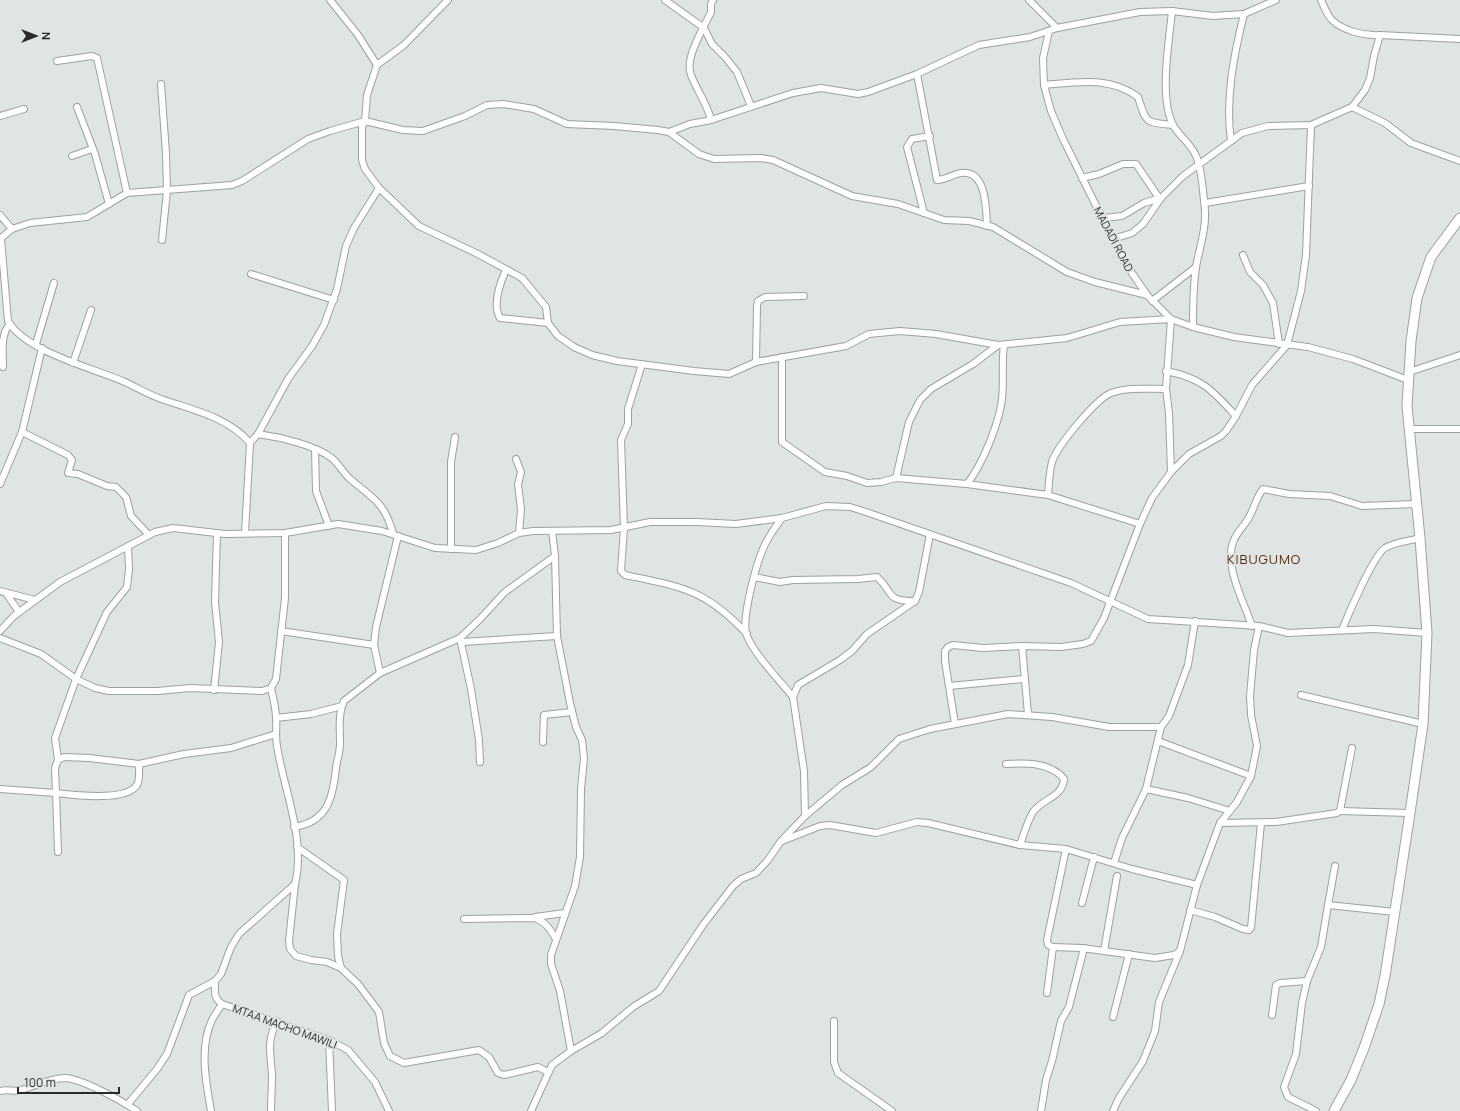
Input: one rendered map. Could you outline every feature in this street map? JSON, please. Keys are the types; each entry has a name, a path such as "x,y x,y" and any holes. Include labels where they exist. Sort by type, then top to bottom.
{"main road":[{"path":"1334,1111 1351,1080 1362,1055 1379,1004 1395,912 1423,724 1427,633 1420,538 1409,429 1408,376 1411,341 1419,291 1431,257 1459,221"}],"street":[{"path":"330,0 358,35 377,65"},
{"path":"448,0 404,45 377,65 367,95 365,121 362,132 362,160 365,169 378,188 419,226 522,278 546,307 548,323 558,336 586,353 617,361 729,374 756,362 846,346 869,334 900,331 936,334 1001,345 1067,338 1120,322 1171,319 1166,371 1171,472"},
{"path":"665,0 704,28 712,44 737,72 751,106"},
{"path":"711,120 706,103 691,74 689,60 711,12 711,4 713,0"},
{"path":"1029,0 1057,28"},
{"path":"669,132 690,124 711,120 793,93 821,88 858,94 868,92 917,74 979,45 1049,31 1057,28 1140,12 1172,11 1213,16 1244,14 1276,0"},
{"path":"1321,0 1331,19 1339,25 1369,36 1380,35 1460,40"},
{"path":"1172,11 1166,67 1166,90 1169,113 1173,125 1196,154 1205,203 1205,228 1196,267 1193,295 1193,327"},
{"path":"1231,141 1228,119 1237,42 1244,14"},
{"name":"MADADI ROAD","path":"1049,31 1043,58 1044,85 1051,111 1082,178 1123,260 1152,301 1171,319 1193,327 1234,337 1308,347 1408,376"},
{"path":"1113,239 1132,232 1137,228 1160,198 1183,176 1242,133 1268,126 1311,125 1352,107 1364,90 1370,78 1380,35"},
{"path":"57,61 92,56 97,58 128,194"},
{"path":"917,74 930,136 937,180 945,180 961,173 973,174 981,184 986,204 987,226"},
{"path":"1044,85 1091,81 1108,83 1138,97 1146,119 1149,123 1173,125"},
{"path":"161,84 166,147 167,191 162,240"},
{"path":"250,443 243,435 196,409 162,400 125,382 73,363 42,348 13,329 8,321 0,239 12,229 30,223 86,217 128,194 232,185 242,181 308,139 365,121 377,122 403,130 423,131 465,116 487,105 503,104 534,109 567,124 637,127 669,132 699,154 714,159 761,158 773,160 852,196 898,204 944,220 970,221 987,226 1022,244 1036,255 1067,272 1095,282 1147,295"},
{"path":"77,107 109,204"},
{"path":"1352,107 1386,123 1411,143 1460,161"},
{"path":"0,116 24,109"},
{"path":"955,724 945,661 945,651 948,647 953,645 983,648 1022,646 1061,647 1083,644 1091,641 1111,601 1140,524 1152,498 1171,472 1189,454 1221,436 1236,416 1252,385 1287,345 1301,291 1306,255 1311,125"},
{"path":"924,213 907,147 912,139 930,136"},
{"path":"72,156 92,149"},
{"path":"1196,154 1207,158"},
{"path":"1082,178 1099,174 1123,164 1136,164 1160,198"},
{"path":"1205,203 1309,186"},
{"path":"245,533 250,443 258,434 288,379 312,346 324,325 334,300 346,246 354,228 378,188"},
{"path":"1103,218 1122,216 1144,203 1160,198"},
{"path":"0,215 12,229"},
{"path":"1243,255 1250,272 1263,285 1273,304 1279,344"},
{"path":"1152,301 1196,267"},
{"path":"506,270 498,288 497,314 500,318 548,323"},
{"path":"251,274 334,300"},
{"path":"36,344 54,284"},
{"path":"756,362 756,306 758,301 765,297 804,296"},
{"path":"73,363 91,310"},
{"path":"3,367 4,334 10,324"},
{"path":"896,478 910,422 920,400 931,389 1001,345"},
{"path":"967,484 992,437 1001,406 1003,380 1001,345"},
{"path":"0,484 22,432 42,348"},
{"path":"1408,376 1460,355"},
{"path":"782,357 782,442 825,472 847,476 867,483 881,482 896,478 967,484 1048,495 1140,524"},
{"path":"642,364 628,409 628,424 621,440 624,528 621,571 625,575 684,588 698,593 716,604 747,634"},
{"path":"1166,371 1192,377 1200,382 1219,398 1236,416"},
{"path":"1048,495 1053,461 1059,448 1081,419 1109,394 1121,390 1166,389"},
{"path":"1409,429 1460,429"},
{"path":"22,432 68,455 72,460 68,473 107,486 116,487 126,497 131,516 149,535"},
{"path":"258,434 278,437 315,450 333,459 348,477 370,493 379,503 396,535 376,627 374,645 380,673"},
{"path":"451,548 451,462 455,437"},
{"path":"315,450 316,491 329,526"},
{"path":"516,458 521,472 518,485 521,509 519,533"},
{"path":"1252,626 1244,604 1236,589 1232,571 1232,549 1234,540 1249,519 1260,493 1264,489 1284,493 1330,496 1362,506 1416,504"},
{"path":"0,631 19,612 60,582 155,532 180,528 217,533 285,533 338,524 382,531 435,548 476,550 498,543 519,533 611,530 650,522 736,524 782,518 826,506 850,507 1071,583 1148,620 1194,621 1260,626 1288,632 1374,629 1427,633"},
{"path":"782,518 762,550 754,577 746,619 747,634 752,645 793,697"},
{"path":"552,531 555,556 557,636 572,712 582,740 584,758 580,803 580,857 575,886 556,939 551,964 560,991 571,1051"},
{"path":"214,690 219,642 215,602 217,533"},
{"path":"0,638 41,654 76,679 95,688 109,691 158,691 190,688 262,691 271,688 276,680 286,581 285,533"},
{"path":"805,816 804,771 793,697 798,684 840,660 852,651 867,634 915,601 919,592 930,534"},
{"path":"1342,630 1350,609 1378,555 1385,548 1420,538"},
{"path":"58,852 55,768 58,760 55,738 76,679 107,612 127,587 129,574 128,546"},
{"path":"461,640 504,592 555,556"},
{"path":"754,577 780,582 793,580 851,580 877,577 894,598 900,601 915,601"},
{"path":"3,592 35,600"},
{"path":"3,592 19,612"},
{"path":"1114,863 1122,838 1146,789 1161,727 1169,716 1188,665 1194,621"},
{"path":"1113,1111 1118,1098 1135,1074 1147,1052 1155,1031 1159,1002 1180,951 1197,885 1220,824 1237,802 1250,776 1257,746 1251,715 1250,696 1254,650 1260,626"},
{"path":"281,631 367,642 374,645"},
{"path":"294,827 305,825 319,818 334,793 340,755 339,725 342,706 344,701 380,673 461,640 557,636"},
{"path":"461,640 479,740 480,762"},
{"path":"1022,646 1028,714"},
{"path":"949,686 1024,679"},
{"path":"271,688 283,779 297,847 298,861 289,941 290,949 296,956 327,962 341,968 358,984 379,1012 384,1043 390,1056 404,1063 479,1050 489,1057 498,1073 504,1076 538,1067 548,1072"},
{"path":"1301,695 1423,724"},
{"path":"276,718 316,713 342,706"},
{"path":"543,742 544,715 572,712"},
{"path":"531,1111 552,1065 571,1051 602,1033 632,1007 659,991 703,925 733,886 741,879 756,873 762,868 781,841 805,816 842,786 871,767 899,739 917,732 1008,714 1028,714 1109,727 1161,727"},
{"path":"58,760 64,757 89,758 138,764 184,754 231,748 276,734"},
{"path":"1158,741 1250,776"},
{"path":"1340,811 1352,748"},
{"path":"1006,764 1031,763 1060,773 1064,779 1064,785 1058,793 1042,803 1033,813 1020,845"},
{"path":"0,789 85,796 124,794 133,790 138,784 138,764"},
{"path":"1146,789 1188,798 1230,811"},
{"path":"1220,824 1261,823 1330,815 1340,811 1410,813"},
{"path":"781,841 820,826 830,825 876,833 917,822 974,833 1020,845 1066,849 1197,885"},
{"path":"1190,910 1215,917 1243,929 1249,930 1251,928 1261,823"},
{"path":"297,847 344,880 337,934 338,956 341,968"},
{"path":"1066,849 1046,940 1048,945 1053,947 1084,948 1155,958 1174,956 1180,951"},
{"path":"1082,903 1094,857"},
{"path":"1316,1111 1288,1097 1284,1087 1296,1054 1302,1003 1307,981 1318,959 1321,947 1335,866"},
{"path":"1104,951 1117,876"},
{"path":"128,1104 157,1069 167,1054 189,995 215,981 221,974 231,947 239,934 295,884"},
{"path":"1328,905 1395,912"},
{"path":"464,919 534,918 566,913"},
{"path":"534,918 540,920 550,928 556,939"},
{"path":"1047,993 1053,947"},
{"path":"1041,1111 1046,1080 1061,1021 1069,1006 1084,948"},
{"path":"1113,1018 1129,954"},
{"name":"MTAA MACHO MAWILI","path":"215,981 216,1000 222,1004 277,1021 329,1040 348,1050 359,1061 375,1082 389,1111"},
{"path":"1272,1015 1276,985 1280,983 1307,981"},
{"path":"211,1111 205,1083 205,1054 212,1020 222,1004"},
{"path":"271,1111 272,1076 269,1044 277,1021"},
{"path":"834,1021 834,1062 838,1073 892,1111"},
{"path":"329,1040 332,1111"},
{"path":"0,1091 8,1089 20,1090 38,1083 64,1078 81,1081 128,1104 137,1111"}],"district":[{"name":"KIBUGUMO","path":"1264,559"}]}
